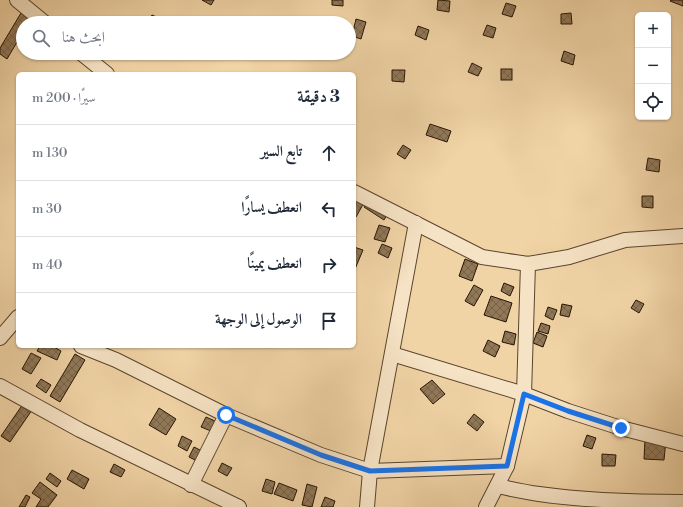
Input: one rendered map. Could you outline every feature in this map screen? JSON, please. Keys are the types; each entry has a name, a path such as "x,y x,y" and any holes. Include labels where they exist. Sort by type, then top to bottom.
{"street":[{"path":"17,0 36,16"},
{"path":"90,60 105,72"},
{"path":"356,193 482,257 528,264 569,257 625,240 683,236"},
{"path":"367,507 370,471 416,223"},
{"path":"486,507 507,466 524,394 528,264"},
{"path":"0,338 11,323"},
{"path":"86,348 116,360 226,415 321,455 370,471 507,466"},
{"path":"392,354 524,394 576,414 621,428 683,444"},
{"path":"0,386 24,401 80,430 239,507"},
{"path":"191,485 226,415"},
{"path":"497,486 538,494 583,498 623,501 683,502"}],"building":[{"path":"202,0 214,0 211,5"},
{"path":"332,0 343,0 343,6 332,5"},
{"path":"438,0 450,1 449,12 437,10"},
{"path":"683,0 683,6 670,1"},
{"path":"506,3 516,6 512,17 502,14"},
{"path":"21,13 27,16 19,16"},
{"path":"571,13 572,24 561,24 561,14"},
{"path":"356,19 366,22 361,39 356,37"},
{"path":"16,21 16,44 7,59 0,54 0,48"},
{"path":"487,25 496,28 493,38 483,35"},
{"path":"418,26 429,30 426,40 415,35"},
{"path":"564,51 575,55 573,65 561,61"},
{"path":"472,63 482,68 478,76 468,72"},
{"path":"501,69 512,69 512,80 501,80"},
{"path":"392,70 405,70 404,82 392,81"},
{"path":"430,124 451,131 447,142 426,135"},
{"path":"403,145 411,150 405,159 397,154"},
{"path":"648,158 660,160 659,172 646,170"},
{"path":"356,193 366,199 356,217"},
{"path":"642,196 653,196 653,208 642,207"},
{"path":"370,199 389,211 384,220 364,207"},
{"path":"379,225 390,228 385,242 374,239"},
{"path":"382,244 392,248 388,258 378,253"},
{"path":"356,248 363,250 356,267"},
{"path":"465,259 478,264 472,281 459,276"},
{"path":"504,283 514,287 510,296 501,291"},
{"path":"474,285 483,290 474,306 465,301"},
{"path":"491,296 512,303 506,322 484,315"},
{"path":"636,300 644,304 639,313 631,308"},
{"path":"562,304 572,306 569,317 560,315"},
{"path":"548,307 557,310 553,320 545,316"},
{"path":"541,323 550,326 548,334 538,331"},
{"path":"505,331 516,334 514,345 502,342"},
{"path":"537,332 547,336 543,347 533,343"},
{"path":"488,340 500,346 495,357 483,351"},
{"path":"39,348 56,348 61,351 57,360 37,351"},
{"path":"31,353 41,358 31,374 22,369"},
{"path":"75,354 85,360 60,402 50,396"},
{"path":"41,379 51,385 46,393 36,386"},
{"path":"432,380 445,394 433,404 420,389"},
{"path":"23,404 32,410 10,442 1,436"},
{"path":"159,408 176,419 166,435 149,425"},
{"path":"474,414 484,422 477,431 467,423"},
{"path":"206,417 215,421 211,431 201,427"},
{"path":"587,435 596,438 592,449 583,446"},
{"path":"182,436 192,441 187,451 178,446"},
{"path":"645,439 666,440 664,460 644,459"},
{"path":"194,447 202,451 197,461 189,457"},
{"path":"602,454 616,455 615,466 602,466"},
{"path":"222,463 232,468 227,476 218,471"},
{"path":"114,464 125,470 121,477 110,472"},
{"path":"72,470 89,479 84,489 67,479"},
{"path":"50,473 61,481 57,487 46,479"},
{"path":"266,479 275,482 272,494 262,491"},
{"path":"40,482 57,495 48,507 36,507 41,499 32,493"},
{"path":"279,483 297,490 293,501 274,494"},
{"path":"307,484 317,487 312,507 302,505"},
{"path":"26,495 30,497 25,507 19,507"},
{"path":"325,497 335,501 333,507 321,507"}],"route":[{"path":"226,415 321,455 370,471 507,466 524,394 568,411 621,428"}]}
